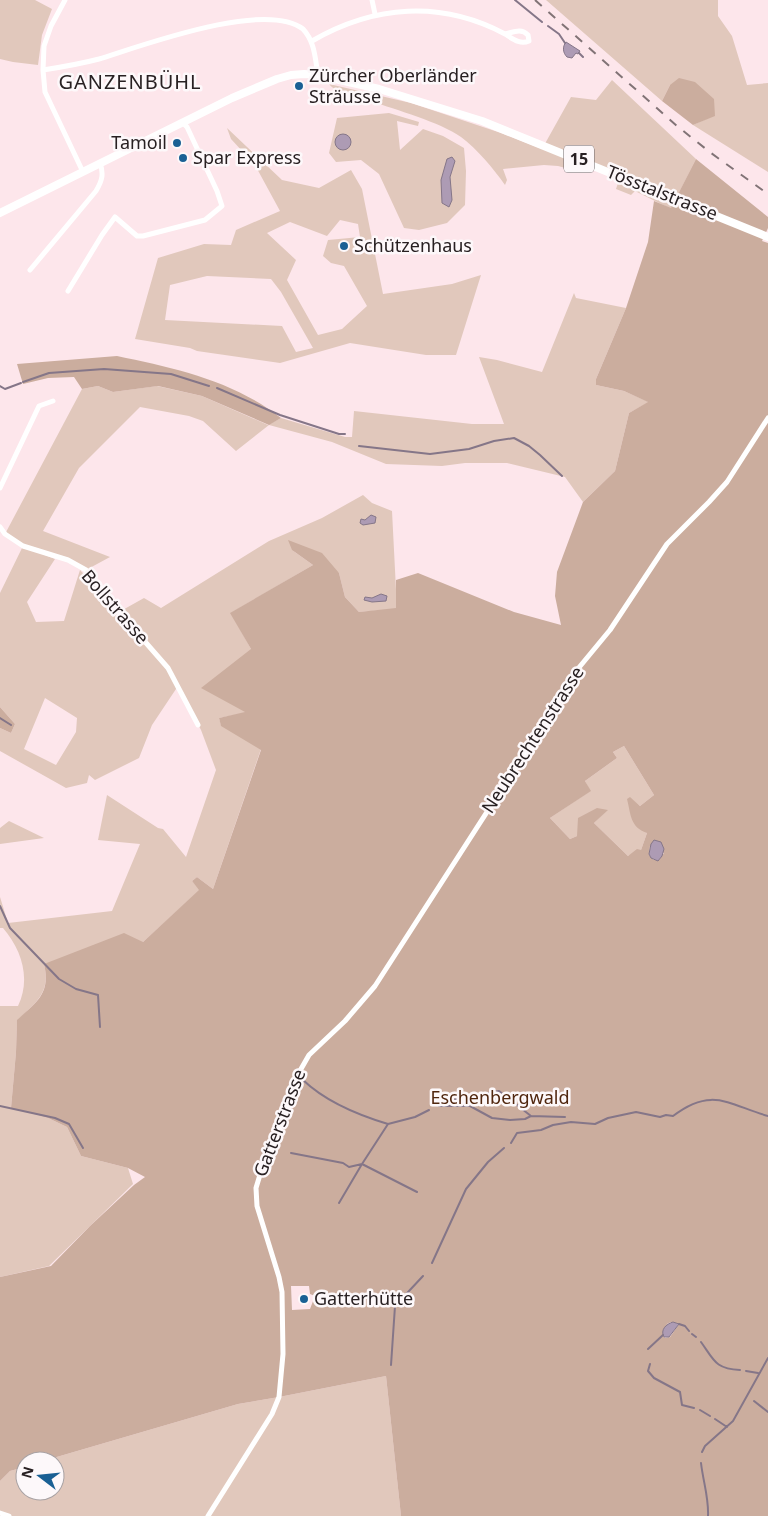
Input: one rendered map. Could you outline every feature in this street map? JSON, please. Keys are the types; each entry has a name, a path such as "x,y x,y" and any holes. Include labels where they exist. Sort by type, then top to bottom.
{"main road":[{"name":"Tösstalstrasse","path":"0,213 232,98 291,75 318,75 415,99 482,120 768,237"}],"street":[{"path":"65,0 57,12 44,46 43,70 45,92 83,172"},
{"path":"372,0 375,14"},
{"path":"312,41 331,30 375,14 406,10 444,12 468,17 505,34"},
{"path":"43,70 73,66 187,28 244,15 274,16 290,21 302,28 312,41 318,75"},
{"path":"68,291 115,217 137,236 143,236 205,220 222,206 217,191 183,123"},
{"path":"30,270 96,191 102,181 103,171 100,163"},
{"path":"0,488 39,406 54,401"},
{"name":"Neubrechtenstrasse","path":"322,1043 351,1015 375,986 541,728 565,686 610,630 661,550 721,489 768,418"},
{"name":"Bollstrasse","path":"1,529 23,546 68,560 86,570 119,612 168,668 198,724"},
{"name":"Gatterstrasse","path":"208,1516 272,1414 279,1397 283,1359 282,1292 257,1206 256,1188 302,1066 309,1055 322,1043"},
{"path":"0,1513 9,1516"}],"shaded area":[{"path":"0,0 35,0 52,9 42,35 38,65 0,59"},
{"path":"546,0 718,0 718,16 732,36 747,85 768,83 768,172 693,125 715,115 670,85 662,101"},
{"path":"566,42 580,51 572,58 567,57 564,52"},
{"path":"612,80 696,159 671,209 635,191 631,195 616,189 620,177 589,164 585,173 558,166 544,165 503,169 507,180 505,185 479,153 461,137 442,126 366,99 343,93 329,84 411,103 501,133 542,149 571,97 596,100"},
{"path":"389,113 419,122 418,126 397,121 400,150 423,129 443,136 464,148 466,171 465,205 447,223 419,230 404,228 379,174 361,160 336,162 329,153 337,118"},
{"path":"227,128 282,180 319,188 351,170 362,189 383,294 452,284 481,275 456,355 426,355 350,343 280,363 197,351 190,348 135,339 158,258 204,244 231,245 236,230 280,211 255,165 231,139","holes":["340,220 358,224 360,237 328,240 323,256 331,263 344,266 367,306 342,329 318,335 287,280 296,260 267,233 290,222 327,236","207,276 271,279 281,292 313,348 296,352 282,326 165,320 170,285"]},
{"path":"343,134 349,136 351,142 349,148 343,150 337,148 335,142 337,136"},
{"path":"452,157 455,161 450,177 452,200 449,207 442,203 441,180 447,159"},
{"path":"574,293 576,298 626,308 596,379 596,385 624,391 649,402 629,413 615,471 583,502 565,477 507,463 465,463 442,466 386,464 332,442 269,425 236,451 203,421 189,416 140,407 79,468 43,531 110,557 86,570 68,560 25,547 55,559 27,602 36,622 64,621 80,570 119,612 144,598 161,608 269,541 322,518 363,495 372,503 392,511 397,609 359,612 345,597 339,573 292,550 313,565 231,613 251,649 245,713 219,718 221,725 261,749 213,889 197,877 192,881 200,890 143,942 44,964 46,974 44,990 36,1002 17,1021 11,1108 48,1118 67,1127 81,1156 128,1168 133,1184 49,1266 0,1277 0,1006 18,1006 24,986 24,975 20,955 10,937 3,928 0,928 0,897 8,923 112,911 140,844 98,840 107,795 158,828 163,829 186,857 216,770 201,730 178,686 152,725 139,758 95,780 89,775 87,783 66,788 0,751 0,728 11,733 15,724 0,707 0,593 23,546 5,534 82,389 98,386 113,392 157,386 202,396 268,425 281,418 345,437 352,437 354,411 472,424 504,424 479,357 542,372","holes":["45,698 77,718 76,732 56,765 24,749"]},
{"path":"371,515 376,517 375,523 363,525 360,523 361,519 365,520"},
{"path":"381,594 387,596 386,601 372,602 364,600 365,597 372,598"},
{"path":"624,746 654,795 640,806 630,798 647,833 641,850 628,856 594,823 607,810 577,836 570,839 550,818 590,791 585,781 617,758 613,752"},
{"path":"9,821 44,838 0,844 0,828"},
{"path":"654,840 661,842 664,849 658,861 651,858 649,854"},
{"path":"673,1322 679,1324 669,1337 664,1337 664,1328"},
{"path":"386,1376 401,1516 0,1516 0,1481 10,1471 15,1470 15,1501 65,1501 65,1455 238,1404"}],"green space":[{"path":"679,78 695,82 714,99 715,116 693,125 662,101 670,85"},
{"name":"Eschenbergwald","path":"696,159 768,217 768,228 762,241 768,243 768,1516 401,1516 386,1376 238,1404 65,1455 65,1451 15,1451 15,1470 10,1471 0,1481 0,1277 51,1266 90,1226 145,1177 128,1168 81,1156 67,1127 48,1118 11,1108 17,1020 31,1008 44,990 46,974 44,964 124,933 143,942 199,890 192,881 197,877 213,889 261,750 221,726 219,718 245,712 201,688 251,649 230,613 313,565 292,550 288,540 322,553 339,573 345,597 359,612 396,608 396,580 418,573 514,612 561,625 555,596 557,572 583,502 615,471 629,413 648,402 624,391 596,385 596,379 626,308 648,242 654,201 671,208","holes":["624,746 654,795 640,806 630,797 627,799 634,824 647,833 641,850 637,849 628,856 594,823 608,810 597,808 578,818 577,836 570,839 550,818 591,791 585,781 617,758 613,752","650,846 664,853 659,860 654,860 649,855","291,1286 309,1286 310,1294 315,1296 310,1309 292,1310","671,1322 679,1324 670,1337 665,1338 663,1336 667,1324"]},
{"path":"117,356 182,371 224,385 263,405 281,418 269,425 202,396 158,386 113,392 98,386 82,389 74,377 48,378 23,384 17,364"},
{"path":"0,707 15,724 11,733 0,728"}],"waterway":[{"path":"515,0 542,22"},
{"path":"548,26 559,34 565,43"},
{"path":"579,53 583,57"},
{"path":"23,382 49,373 104,369 171,374 209,386"},
{"path":"0,386 5,389 21,383"},
{"path":"217,388 280,415 339,434 345,434"},
{"path":"359,446 430,454 469,449 494,441 514,438 529,446 562,476"},
{"path":"0,718 11,725"},
{"path":"0,906 10,928 59,979 76,989 98,995 100,1027"},
{"path":"303,1080 322,1095 343,1107 388,1124"},
{"path":"452,1100 499,1091 531,1116 565,1117"},
{"path":"511,1143 517,1133 541,1130 553,1125 571,1122 595,1124 608,1118 636,1112 660,1117 666,1115 673,1116 687,1107 710,1100 731,1103 768,1116"},
{"path":"0,1106 55,1118 69,1124 83,1148"},
{"path":"439,1106 470,1106 492,1118 510,1120 525,1119 531,1116"},
{"path":"339,1203 388,1124 415,1117 429,1110"},
{"path":"432,1263 466,1189 488,1162 504,1148"},
{"path":"291,1153 343,1163 349,1167 362,1164 417,1192"},
{"path":"391,1365 395,1306 423,1276"},
{"path":"679,1324 685,1326 689,1331"},
{"path":"692,1334 696,1337"},
{"path":"648,1349 663,1335"},
{"path":"701,1342 712,1359 720,1365 725,1368 740,1370"},
{"path":"702,1452 705,1446 733,1421 768,1358"},
{"path":"650,1364 648,1371 654,1378 680,1392 682,1405 694,1408"},
{"path":"746,1371 758,1373"},
{"path":"754,1401 768,1412"},
{"path":"700,1410 710,1416"},
{"path":"715,1419 727,1427"},
{"path":"701,1463 707,1496 708,1516"}],"railway":[{"path":"535,0 677,126 768,194"}],"place":[{"name":"Zürcher Oberländer Sträusse","path":"299,86"},
{"name":"Tamoil","path":"177,143"},
{"name":"Spar Express","path":"183,158"},
{"name":"Schützenhaus","path":"344,246"},
{"name":"Gatterhütte","path":"304,1299"}],"district":[{"name":"GANZENBÜHL","path":"130,82"}]}
